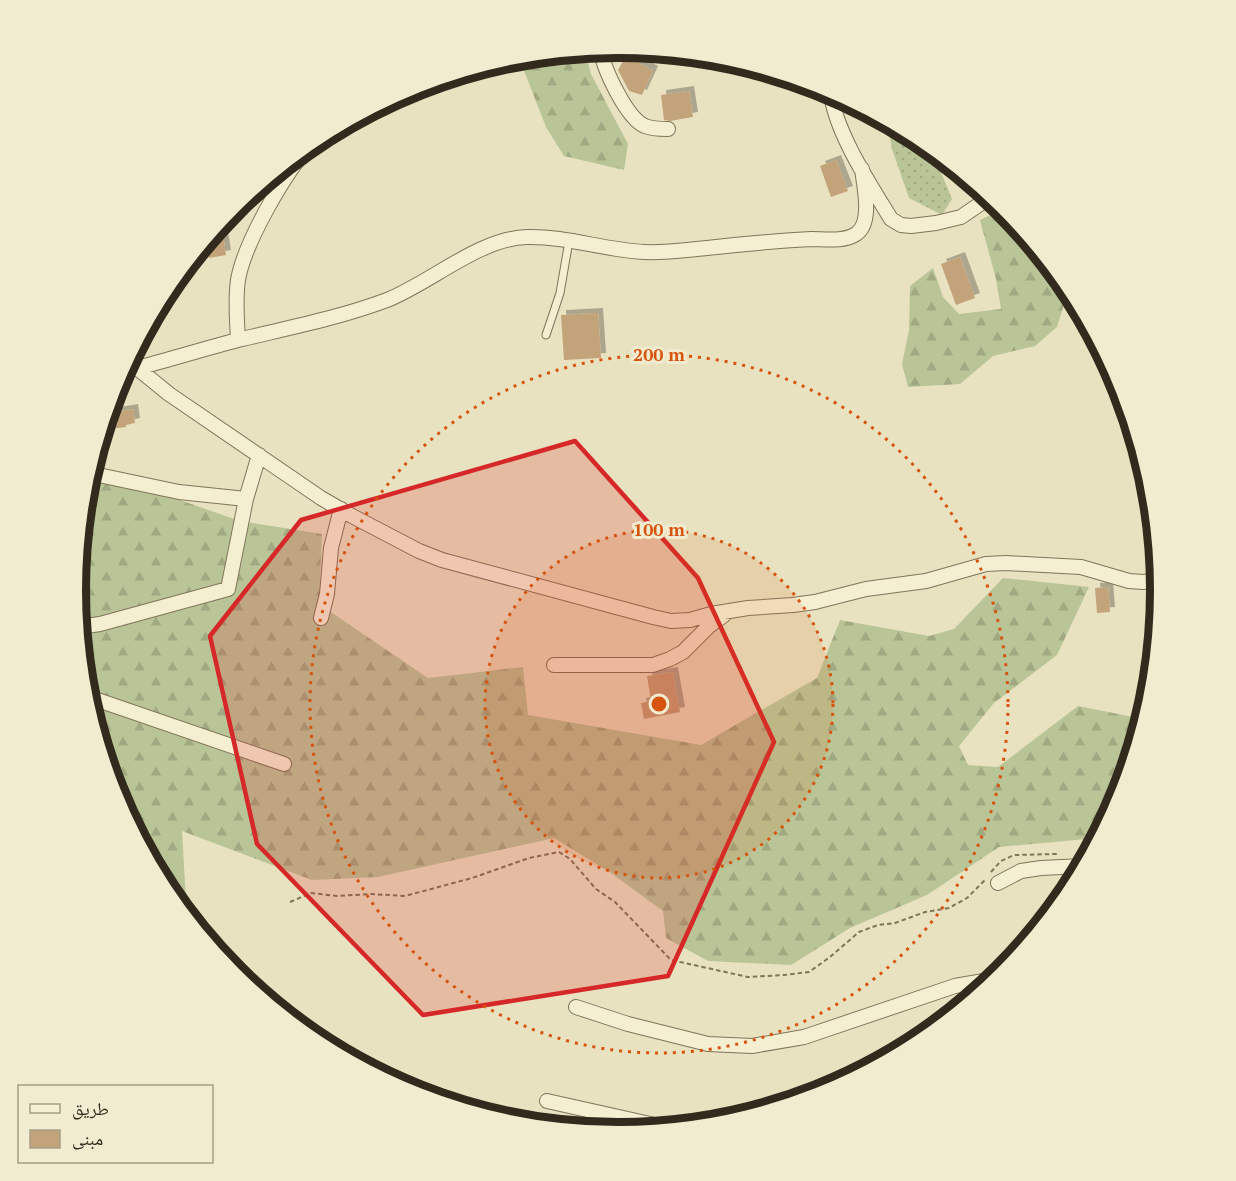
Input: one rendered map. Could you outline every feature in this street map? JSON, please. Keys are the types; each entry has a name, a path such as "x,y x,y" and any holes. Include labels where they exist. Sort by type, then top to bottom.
{"street":[{"path":"602,59 606,70 634,120 644,126 668,129"},
{"path":"832,104 847,141 891,219 901,225 911,226 936,223 961,217 982,203"},
{"path":"135,368 335,316 388,299 502,240 525,237 645,252 788,240 845,238 857,234 866,216 862,169"},
{"path":"238,340 236,293 238,277 254,234 291,171"},
{"path":"133,371 321,498 419,551 441,560 671,621 690,620 731,610 815,602 866,589 926,581 986,564 1082,567 1130,581 1150,581"},
{"path":"87,626 228,589 246,499 259,455"},
{"path":"99,475 178,492 246,499"},
{"path":"321,618 327,594 331,548 341,509"},
{"path":"554,665 653,665 683,652 709,626 731,610"},
{"path":"97,700 284,764"},
{"path":"998,883 1021,872 1041,868 1072,867"},
{"path":"576,1007 628,1024 708,1044 752,1046 804,1037 955,986 978,982"},
{"path":"547,1101 638,1121"}],"lane":[{"path":"546,336 560,293 570,241"}],"path":[{"path":"290,902 311,893 337,896 371,894 405,896 472,878 529,858 559,852 570,859 596,889 615,902 671,960 748,976 784,975 809,972 859,932 925,912 949,908 967,898 1001,861 1014,855 1060,854"}],"highlighted area":[{"path":"575,441 698,578 774,742 668,976 423,1015 257,844 210,636 301,520"}],"green space":[{"path":"587,60 591,74 628,144 624,170 564,156 546,127 523,68"},
{"path":"889,133 938,165 952,199 942,215 909,198 892,149"},
{"path":"994,214 1040,267 1065,302 1057,327 1035,346 993,356 960,384 908,387 902,364 909,330 910,286 933,268 943,297 959,314 1001,309 996,279 980,220"},
{"path":"100,472 240,521 322,534 319,604 428,678 523,667 528,715 701,745 817,678 840,620 929,636 954,629 1003,578 1089,587 1057,655 994,703 959,746 968,765 998,767 1078,706 1135,717 1110,794 1088,839 999,847 927,895 850,928 791,965 708,961 666,938 663,911 608,871 554,838 378,877 312,880 182,831 186,900 157,856 126,794 114,762 96,694 87,625 86,590 91,521"}],"building":[{"path":"625,58 631,59 653,71 642,95 629,91 618,70"},
{"path":"689,91 693,117 664,120 661,95"},
{"path":"836,160 848,191 831,197 820,166"},
{"path":"223,235 226,255 209,258 208,252"},
{"path":"960,257 975,298 956,305 941,264"},
{"path":"598,313 601,358 564,360 561,315"},
{"path":"133,409 135,423 111,429 117,412"},
{"path":"1108,587 1110,612 1097,613 1095,588"},
{"path":"673,672 680,712 644,719 641,703 651,701 647,676"}]}
